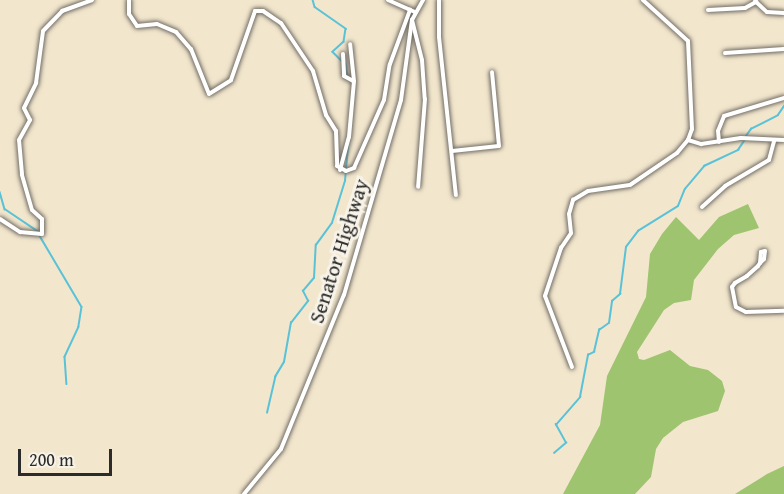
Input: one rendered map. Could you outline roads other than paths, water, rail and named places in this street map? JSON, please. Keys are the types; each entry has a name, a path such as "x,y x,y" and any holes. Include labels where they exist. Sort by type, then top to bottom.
{"street":[{"path":"0,219 20,232 42,234 42,219 32,210 22,174 19,140 30,120 24,108 36,83 43,31 62,11 92,0"},
{"path":"388,0 415,12"},
{"name":"Senator Highway","path":"243,494 281,449 344,295 400,100 412,20 423,0"},
{"path":"439,0 456,195"},
{"path":"572,367 545,296 561,248 571,233 569,214 573,200 588,191 630,185 688,140 693,121 688,41 643,0"},
{"path":"129,1 129,14 137,26 157,24 176,32 191,49 209,94 214,95 231,80 255,11 263,11 281,24 314,71 326,115 336,131 335,159 340,170"},
{"path":"708,10 745,8 755,1 767,12 784,13"},
{"path":"340,170 354,168 374,123 410,10"},
{"path":"412,20 422,60 425,99 418,187"},
{"path":"340,170 350,137 354,81 350,44"},
{"path":"725,52 784,49"},
{"path":"343,54 344,76 354,81"},
{"path":"452,151 499,146 492,72"},
{"path":"719,142 718,131 724,116 784,98"},
{"path":"688,140 701,144 741,138 784,140"},
{"path":"702,207 725,186 769,160 774,141"},
{"path":"760,263 732,287 736,307 746,312 784,311"}],"waterway":[{"path":"313,0 315,7 346,29 344,42 333,52 342,61"},
{"path":"346,63 348,76"},
{"path":"746,136 751,129 778,115 784,106"},
{"path":"554,453 566,443 556,425 580,397 588,355 594,352 599,330 609,323 612,301 620,294 626,247 638,231 678,206 685,189 704,166 738,150 744,141"},
{"path":"267,413 275,377 284,362 291,323 308,301 303,291 314,278 316,245 332,223 345,181 348,145"},
{"path":"0,192 5,209 38,231"},
{"path":"40,236 82,307 79,327 65,357 67,384"}]}
